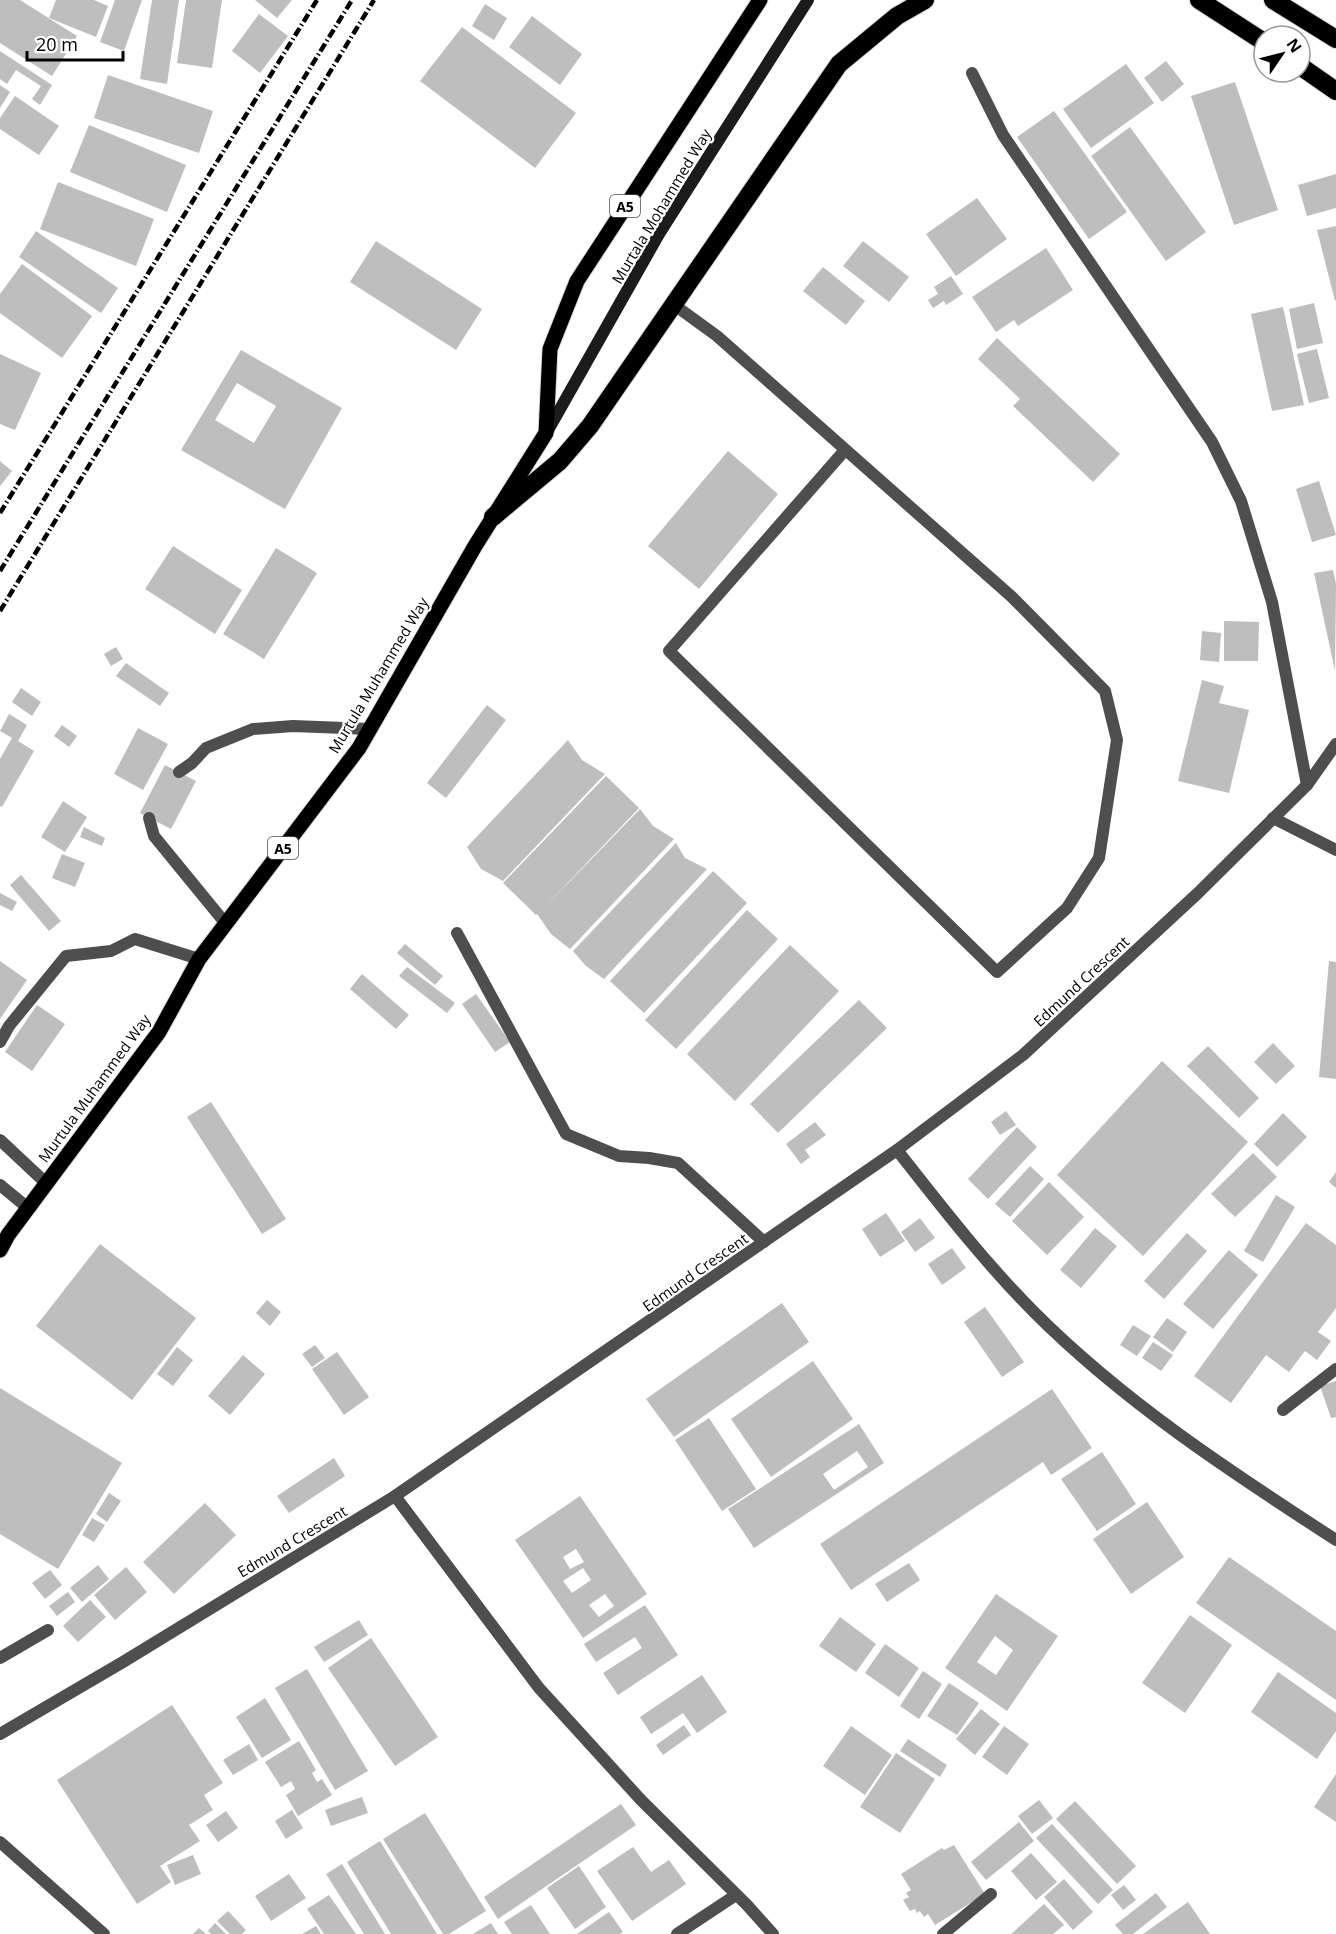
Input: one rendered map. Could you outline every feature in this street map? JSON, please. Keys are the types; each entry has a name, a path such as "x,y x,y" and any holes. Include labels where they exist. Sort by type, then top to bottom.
{"highway":[{"path":"493,517 560,461 590,426 839,64 897,16 924,0"},
{"path":"1199,0 1252,34"},
{"path":"1273,0 1336,39"},
{"path":"1312,74 1336,91"}],"main road":[{"name":"A5","path":"546,433 550,349 577,280 760,0"},
{"name":"Murtala Mohammed Way","path":"546,433 659,234 808,0"},
{"name":"Murtula Muhammed Way","path":"0,1250 8,1235 159,1032 200,959 359,748 493,517 546,433"}],"street":[{"path":"972,73 1003,135 1212,442 1241,501 1272,602 1307,785"},
{"path":"673,304 717,336 1012,597 1105,691 1117,740 1099,858 1067,908 997,972 669,651 845,450"},
{"path":"179,772 192,763 206,747 253,729 293,726 370,729"},
{"name":"Edmund Crescent","path":"0,1734 123,1662 395,1496 897,1150 1023,1056 1198,893 1274,818 1307,785 1336,744"},
{"path":"149,818 154,836 226,924"},
{"path":"1274,818 1336,850"},
{"path":"457,933 566,1134 619,1156 678,1163 764,1242"},
{"path":"0,1042 9,1026 66,956 111,951 135,939 200,959"},
{"path":"0,1140 46,1184"},
{"path":"897,1150 973,1246 1035,1313 1106,1378 1188,1441 1336,1540"},
{"path":"0,1185 28,1208"},
{"path":"1283,1410 1336,1369"},
{"path":"395,1496 539,1688 641,1800 773,1934"},
{"path":"0,1658 48,1630"},
{"path":"0,1842 104,1934"},
{"path":"943,1934 991,1894"},
{"path":"676,1934 736,1895"}],"building":[{"path":"0,0 20,0 77,36 52,76 0,43"},
{"path":"56,0 94,0 108,6 96,37 49,18"},
{"path":"115,0 142,0 124,51 100,42"},
{"path":"152,0 179,0 167,84 140,79"},
{"path":"186,0 222,0 212,68 177,63"},
{"path":"255,0 292,0 277,18"},
{"path":"485,4 507,18 494,40 472,26"},
{"path":"259,14 288,36 260,73 232,51"},
{"path":"532,16 582,54 560,85 509,47"},
{"path":"462,27 576,113 535,168 420,81"},
{"path":"0,51 52,85 40,105 32,99 41,86 16,70 7,84 0,79"},
{"path":"1166,61 1184,84 1162,102 1144,78"},
{"path":"1126,64 1154,103 1091,148 1063,109"},
{"path":"108,75 213,111 199,153 94,118"},
{"path":"1235,82 1278,210 1234,225 1191,96"},
{"path":"0,85 10,92 0,108"},
{"path":"15,96 59,126 39,155 0,129 0,118"},
{"path":"1054,111 1127,212 1089,239 1017,137"},
{"path":"89,125 186,165 167,212 70,172"},
{"path":"1130,127 1206,232 1166,261 1091,156"},
{"path":"1336,174 1336,208 1307,216 1298,185"},
{"path":"58,182 154,219 136,266 40,229"},
{"path":"977,198 1007,239 956,276 926,234"},
{"path":"1336,226 1336,300 1335,301 1317,230"},
{"path":"36,231 118,288 101,313 19,257"},
{"path":"376,241 482,309 456,350 350,282"},
{"path":"863,241 909,277 889,302 843,266"},
{"path":"1046,248 1073,290 1018,326 1014,320 996,332 972,297"},
{"path":"22,264 92,316 62,358 0,313 0,294"},
{"path":"823,267 865,301 846,325 803,291"},
{"path":"951,276 963,294 946,305 944,301 933,308 928,300 938,294 934,287"},
{"path":"1314,303 1323,343 1297,349 1289,309"},
{"path":"1283,307 1304,405 1272,411 1251,314"},
{"path":"997,338 1120,454 1093,482 1013,406 1020,399 978,359"},
{"path":"1317,349 1329,398 1309,403 1297,354"},
{"path":"241,350 342,408 285,509 181,450","holes":["237,383 276,406 254,443 215,420"]},
{"path":"0,354 41,373 15,430 0,424"},
{"path":"728,451 778,494 699,589 648,546"},
{"path":"0,461 12,471 0,486"},
{"path":"1319,481 1336,535 1312,542 1296,489"},
{"path":"173,546 242,590 215,634 145,589"},
{"path":"276,548 317,573 264,659 223,634"},
{"path":"1333,570 1336,584 1335,671 1314,573"},
{"path":"1224,621 1259,622 1258,661 1224,661"},
{"path":"1202,631 1221,633 1219,662 1200,660"},
{"path":"116,647 123,659 111,666 104,654"},
{"path":"126,663 169,693 160,706 116,676"},
{"path":"1202,680 1224,686 1219,703 1249,710 1229,793 1178,781"},
{"path":"21,688 41,702 32,716 12,702"},
{"path":"487,705 506,720 446,798 427,783"},
{"path":"9,714 27,725 18,741 34,751 2,807 0,806 0,759 12,738 0,731"},
{"path":"62,725 77,736 69,747 54,736"},
{"path":"138,728 168,744 143,790 114,774"},
{"path":"568,740 582,760 605,774 503,881 481,869 467,847"},
{"path":"165,765 196,781 171,829 140,813"},
{"path":"606,776 639,808 542,910 640,809 653,826 674,839 570,949 551,934 537,914 503,883"},
{"path":"63,801 87,817 65,852 41,837"},
{"path":"84,827 105,838 102,846 80,837"},
{"path":"676,843 685,858 707,869 604,979 586,966 573,951"},
{"path":"62,854 85,863 75,887 52,878"},
{"path":"713,871 747,903 644,1013 610,981"},
{"path":"21,875 61,921 49,931 10,885"},
{"path":"0,893 17,902 12,911 0,905"},
{"path":"747,910 778,939 676,1049 645,1020"},
{"path":"405,944 443,976 435,985 397,953"},
{"path":"790,945 839,991 735,1101 687,1054"},
{"path":"0,961 27,980 0,1019"},
{"path":"1329,961 1336,962 1336,1079 1319,1077"},
{"path":"407,967 455,1003 447,1013 399,976"},
{"path":"362,974 409,1015 396,1029 350,989"},
{"path":"476,994 510,1042 495,1052 462,1004"},
{"path":"859,1000 887,1028 778,1133 750,1104"},
{"path":"37,1005 65,1024 32,1071 5,1052"},
{"path":"1273,1043 1295,1066 1276,1084 1254,1062"},
{"path":"1208,1046 1259,1098 1239,1118 1187,1066"},
{"path":"1162,1061 1248,1142 1143,1256 1057,1175"},
{"path":"211,1102 286,1219 262,1234 187,1117"},
{"path":"1006,1111 1016,1125 1000,1135 991,1122"},
{"path":"1283,1113 1307,1137 1277,1167 1254,1144"},
{"path":"815,1122 826,1135 805,1150 810,1157 801,1164 786,1144"},
{"path":"1017,1127 1037,1147 988,1199 968,1179"},
{"path":"1253,1153 1277,1177 1235,1217 1211,1194"},
{"path":"1030,1166 1044,1179 1010,1217 995,1204"},
{"path":"1336,1172 1336,1188 1329,1182"},
{"path":"1049,1182 1084,1217 1047,1255 1012,1221"},
{"path":"1276,1195 1295,1207 1263,1262 1244,1251"},
{"path":"886,1213 905,1241 880,1257 862,1229"},
{"path":"920,1218 935,1238 915,1252 901,1232"},
{"path":"1306,1223 1336,1245 1336,1308 1318,1332 1331,1341 1317,1360 1305,1351 1289,1372 1266,1355 1231,1403 1194,1376"},
{"path":"1095,1228 1117,1246 1081,1288 1060,1270"},
{"path":"1187,1233 1207,1251 1164,1299 1144,1281"},
{"path":"100,1244 196,1318 132,1400 36,1326"},
{"path":"952,1248 966,1268 942,1285 928,1264"},
{"path":"1229,1250 1258,1275 1213,1329 1183,1304"},
{"path":"267,1300 281,1312 270,1326 256,1313"},
{"path":"782,1303 809,1342 674,1437 646,1399"},
{"path":"985,1307 1024,1362 1002,1377 964,1322"},
{"path":"1167,1318 1187,1332 1173,1352 1153,1337"},
{"path":"1133,1325 1151,1336 1137,1356 1120,1345"},
{"path":"1153,1342 1173,1355 1161,1371 1142,1358"},
{"path":"315,1345 325,1358 312,1367 302,1354"},
{"path":"177,1347 193,1360 173,1386 157,1374"},
{"path":"337,1352 369,1397 344,1415 312,1369"},
{"path":"243,1355 265,1374 230,1415 208,1396"},
{"path":"813,1361 853,1419 771,1477 731,1419"},
{"path":"1336,1381 1336,1417 1331,1418 1320,1386"},
{"path":"0,1388 122,1463 58,1569 0,1534"},
{"path":"1052,1389 1092,1448 1051,1475 1043,1462 851,1590 820,1544"},
{"path":"709,1418 756,1489 722,1511 675,1440"},
{"path":"859,1424 884,1463 754,1548 728,1509","holes":["857,1451 868,1467 834,1490 823,1474"]},
{"path":"1102,1452 1136,1504 1097,1531 1061,1479"},
{"path":"334,1458 345,1476 289,1513 277,1496"},
{"path":"109,1493 121,1501 107,1522 96,1514"},
{"path":"580,1496 647,1594 583,1638 515,1540","holes":["576,1549 584,1562 570,1569 563,1557","583,1568 591,1580 572,1593 563,1581","605,1594 614,1606 599,1617 589,1605"]},
{"path":"1147,1502 1184,1557 1131,1594 1093,1539"},
{"path":"205,1503 236,1535 174,1594 143,1562"},
{"path":"92,1518 105,1525 94,1542 82,1535"},
{"path":"1229,1557 1336,1631 1336,1700 1196,1603"},
{"path":"909,1563 920,1580 887,1602 875,1584"},
{"path":"98,1565 109,1579 82,1602 70,1588"},
{"path":"126,1567 147,1592 115,1620 94,1595"},
{"path":"50,1570 62,1585 45,1599 32,1583"},
{"path":"68,1592 75,1602 57,1616 49,1606"},
{"path":"996,1594 1058,1636 1007,1711 945,1668","holes":["995,1636 1013,1650 996,1675 977,1662"]},
{"path":"90,1600 106,1617 78,1642 63,1626"},
{"path":"645,1605 678,1655 618,1695 603,1673 642,1648 635,1637 596,1662 584,1644"},
{"path":"1190,1615 1232,1645 1185,1713 1142,1683"},
{"path":"840,1617 876,1644 856,1672 819,1646"},
{"path":"359,1620 368,1635 324,1662 314,1647"},
{"path":"371,1638 438,1737 395,1766 328,1668"},
{"path":"885,1644 919,1668 899,1697 865,1673"},
{"path":"307,1669 368,1771 335,1790 275,1688"},
{"path":"923,1671 942,1684 919,1719 900,1706"},
{"path":"1278,1672 1336,1713 1336,1731 1317,1759 1251,1712"},
{"path":"702,1675 727,1712 697,1733 683,1713 651,1734 640,1717"},
{"path":"949,1683 979,1703 957,1735 927,1716"},
{"path":"265,1698 291,1740 262,1758 236,1717"},
{"path":"172,1705 223,1783 204,1795 213,1810 189,1825 200,1841 160,1866 171,1882 137,1904 57,1780"},
{"path":"981,1709 1000,1724 975,1755 956,1739"},
{"path":"684,1725 691,1735 663,1755 656,1745"},
{"path":"851,1726 892,1755 865,1795 823,1766"},
{"path":"1004,1726 1029,1744 1007,1775 982,1757"},
{"path":"908,1739 947,1765 940,1777 900,1751"},
{"path":"299,1741 316,1770 312,1773 317,1782 322,1779 332,1795 298,1816 286,1795 295,1789 291,1781 281,1787 265,1762"},
{"path":"249,1744 258,1760 233,1775 223,1760"},
{"path":"896,1753 935,1779 900,1833 860,1807"},
{"path":"1336,1774 1336,1822 1314,1807"},
{"path":"362,1797 368,1813 331,1826 325,1810"},
{"path":"1039,1800 1053,1818 1032,1834 1018,1816"},
{"path":"1075,1801 1136,1866 1117,1884 1056,1819"},
{"path":"621,1804 636,1825 498,1919 484,1897"},
{"path":"292,1810 303,1828 286,1839 275,1821"},
{"path":"226,1811 238,1828 218,1842 206,1825"},
{"path":"425,1813 486,1911 449,1934 443,1934 383,1839"},
{"path":"1019,1822 1034,1841 986,1880 971,1862"},
{"path":"1052,1824 1113,1890 1098,1904 1036,1838"},
{"path":"380,1841 437,1934 391,1934 347,1862"},
{"path":"954,1845 985,1894 935,1925 928,1914 924,1917 920,1911 917,1913 915,1909 910,1911 903,1900 909,1897 906,1893 911,1890 901,1874 942,1848 944,1850"},
{"path":"633,1847 651,1872 669,1860 686,1884 632,1921 597,1871"},
{"path":"1031,1853 1057,1882 1036,1900 1011,1871"},
{"path":"193,1855 201,1874 175,1885 167,1865"},
{"path":"342,1864 385,1934 364,1934 326,1874"},
{"path":"579,1866 606,1907 575,1929 547,1888"},
{"path":"289,1874 306,1898 271,1921 255,1896"},
{"path":"1064,1879 1093,1912 1073,1930 1044,1897"},
{"path":"1124,1885 1136,1900 1123,1910 1111,1895"},
{"path":"1156,1893 1167,1907 1133,1934 1123,1934 1115,1925"},
{"path":"329,1895 356,1934 324,1934 307,1909"},
{"path":"1188,1902 1210,1934 1143,1934"},
{"path":"1044,1904 1064,1925 1053,1934 1011,1934"},
{"path":"531,1905 550,1934 512,1934 504,1922"},
{"path":"228,1911 246,1930 242,1934 230,1934 217,1921"},
{"path":"609,1912 623,1932 620,1934 577,1934"},
{"path":"215,1923 226,1934 211,1934 208,1931"},
{"path":"491,1923 498,1934 473,1934"},
{"path":"316,1926 321,1934 302,1934"},
{"path":"199,1928 206,1934 193,1934"}],"railway":[{"path":"0,513 317,0"},
{"path":"0,571 352,0"},
{"path":"0,611 374,0"}]}
